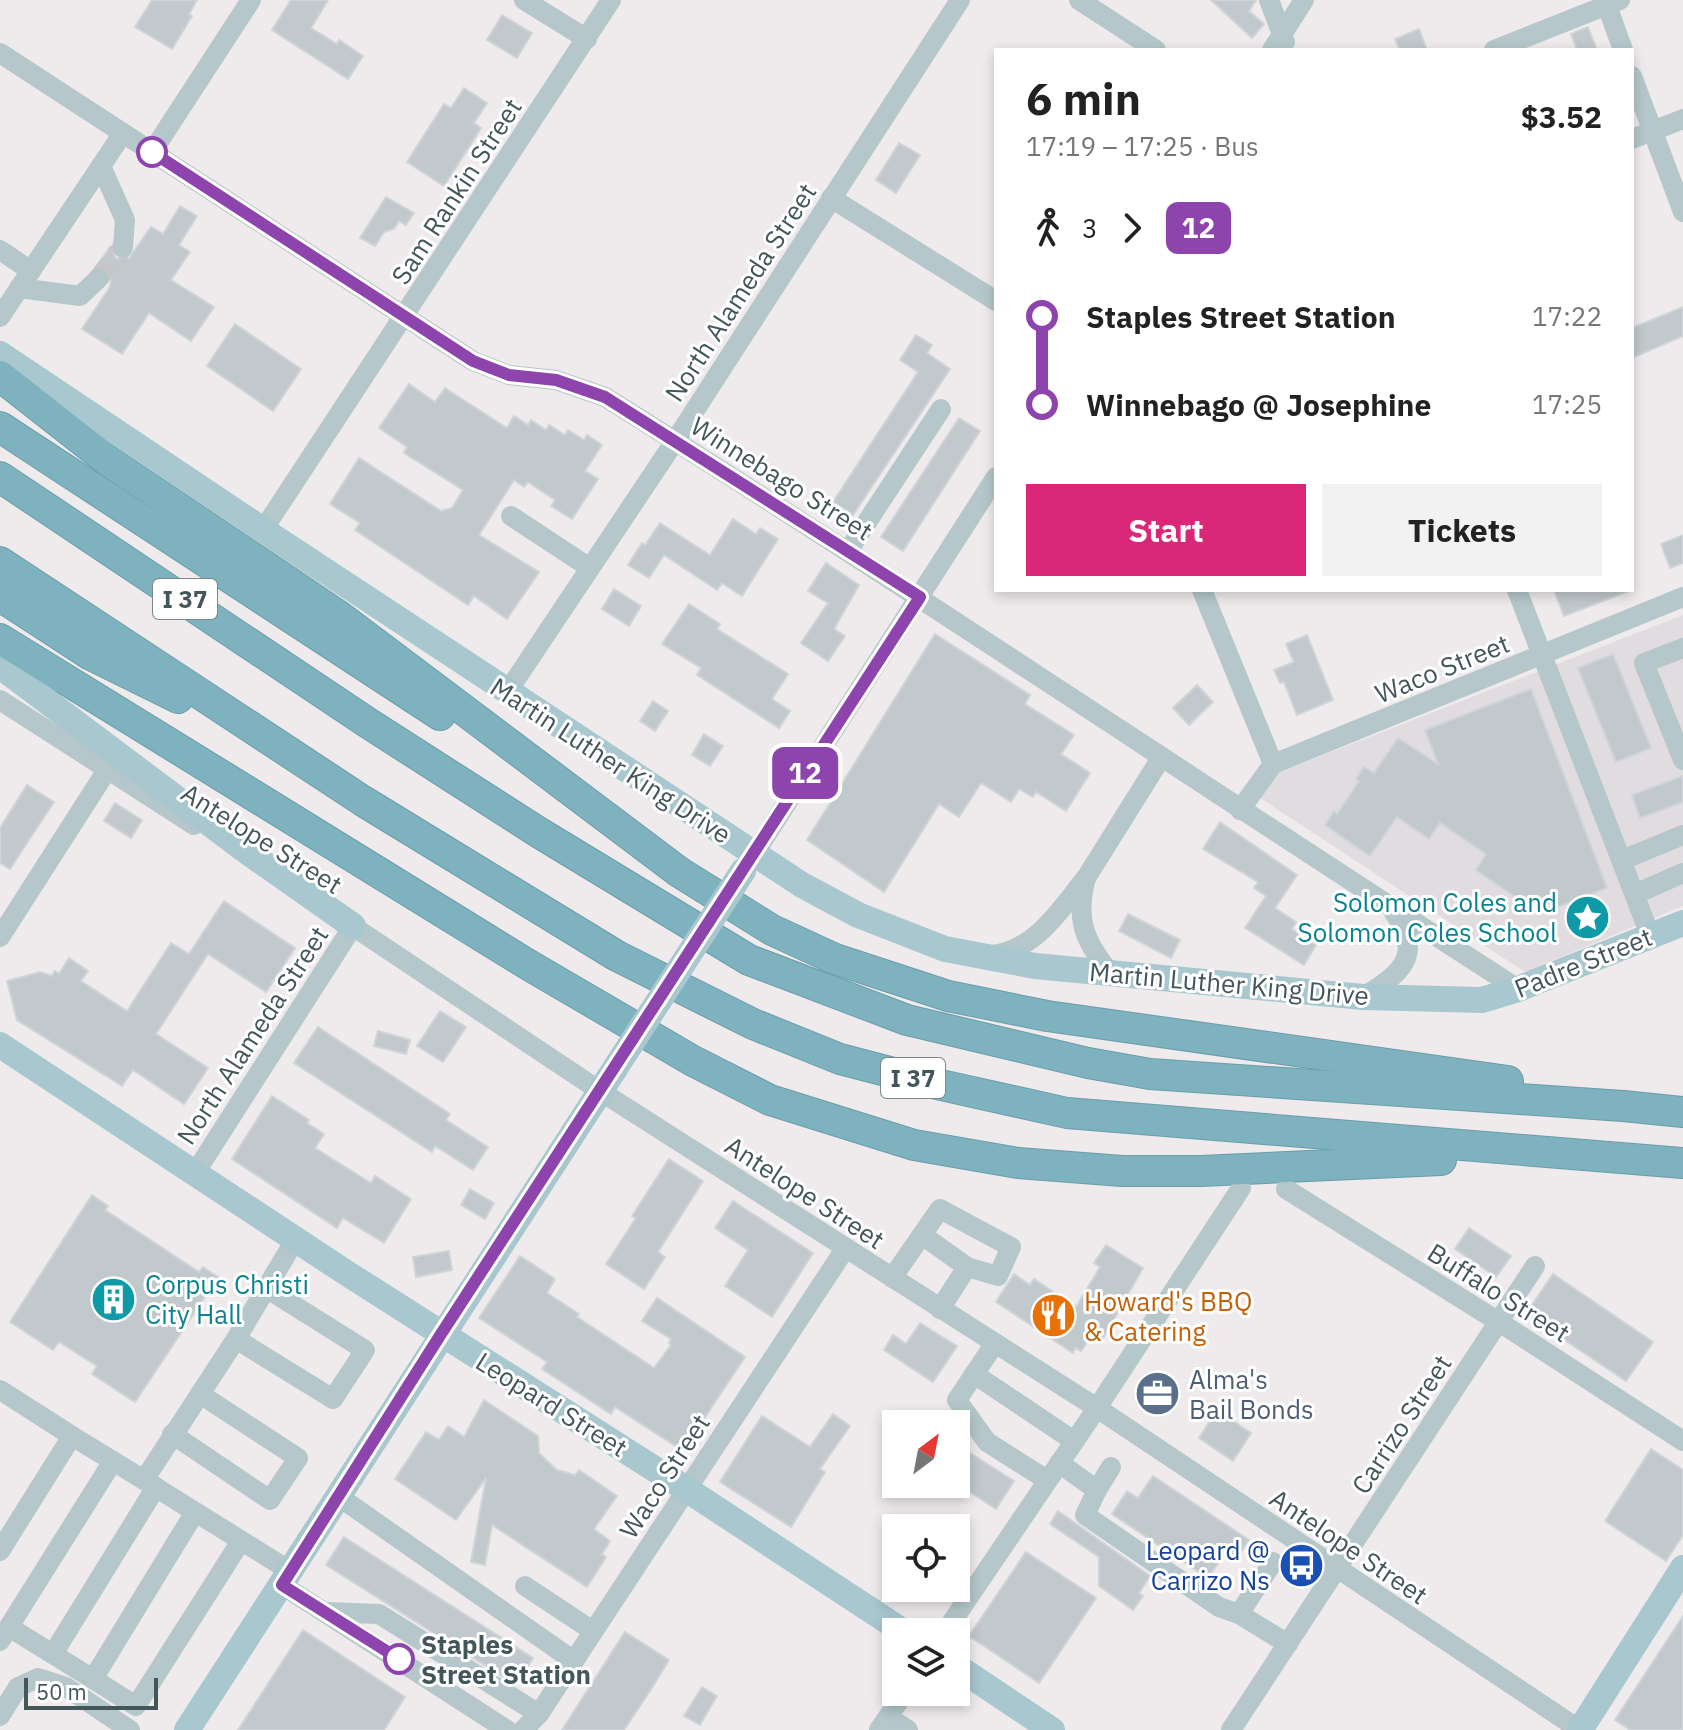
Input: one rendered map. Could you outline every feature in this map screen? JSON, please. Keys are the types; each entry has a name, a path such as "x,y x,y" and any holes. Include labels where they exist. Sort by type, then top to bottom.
{"highway":[{"path":"0,376 107,460 339,616 679,872"},
{"path":"0,427 679,872 784,936 835,959 948,996 1047,1016 1531,1084 1623,1106"},
{"name":"I 37","path":"0,477 368,723 538,832 749,960 830,992 907,1020 1088,1063 1150,1074 1683,1112"},
{"name":"I 37","path":"0,562 429,842 617,956 753,1024 840,1059 1067,1113 1683,1163"},
{"path":"0,596 91,655 298,758"},
{"path":"0,639 527,964 693,1061 770,1100 914,1145 1018,1163 1122,1171 1201,1171 1409,1160 1645,1159"}],"main road":[{"name":"Martin Luther King Drive","path":"0,354 508,691 748,862 802,885 858,915 945,949 1035,966 1363,997 1482,1000"},
{"path":"0,666 245,850 353,926"},
{"path":"187,1730 748,862"},
{"name":"Padre Street","path":"1482,1000 1518,989 1683,923"},
{"name":"Leopard Street","path":"0,1045 295,1240 883,1618"},
{"path":"1580,1730 1683,1568"},
{"path":"970,1675 1052,1730"}],"street":[{"path":"152,152 251,0"},
{"path":"524,0 587,39"},
{"name":"Sam Rankin Street","path":"263,530 611,0"},
{"name":"North Alameda Street","path":"508,691 675,441 960,0"},
{"path":"1079,0 1153,48"},
{"path":"1269,0 1281,45"},
{"path":"1281,45 1304,0"},
{"path":"1499,48 1611,2 1622,48"},
{"name":"Winnebago Street","path":"0,53 473,361 509,375 556,380 605,397 920,597 1240,810 1518,989"},
{"path":"1634,82 1683,212"},
{"path":"1634,138 1683,119"},
{"path":"0,317 123,133"},
{"path":"101,166 125,220 123,247"},
{"path":"831,198 994,300"},
{"path":"0,250 25,279 80,296 98,279"},
{"path":"848,551 941,409"},
{"path":"748,862 994,480"},
{"path":"511,516 590,568"},
{"path":"1203,592 1273,764 1240,810"},
{"path":"1518,592 1650,935"},
{"name":"Waco Street","path":"1273,764 1682,601"},
{"path":"1683,648 1644,663 1683,760"},
{"name":"Antelope Street","path":"0,700 353,926 607,1080 845,1249 1097,1408 1580,1730"},
{"path":"985,957 1014,951 1038,935 1086,878 1161,758"},
{"path":"0,937 107,770"},
{"path":"1622,860 1683,835"},
{"path":"1635,894 1683,873"},
{"path":"1086,878 1080,905 1085,934 1089,946 1110,973"},
{"path":"1363,997 1402,970 1409,952 1405,928 1389,907"},
{"name":"North Alameda Street","path":"195,1173 353,926"},
{"path":"954,1618 1241,1188"},
{"name":"Buffalo Street","path":"1286,1189 1683,1441"},
{"path":"892,1278 940,1209 1011,1247 998,1276 967,1267 922,1235"},
{"path":"53,1654 150,1484 172,1434 236,1339 295,1240"},
{"name":"Waco Street","path":"523,1730 539,1714 845,1249"},
{"name":"Carrizo Street","path":"1231,1730 1535,1266"},
{"path":"940,1309 967,1267"},
{"path":"236,1339 333,1399 365,1350 266,1288"},
{"path":"995,1343 957,1400 987,1442 1047,1480"},
{"path":"974,1374 1074,1441"},
{"path":"1,1393 241,1541 328,1612 507,1730"},
{"path":"172,1434 270,1500 298,1458 200,1394"},
{"path":"0,1551 72,1436"},
{"path":"113,1461 5,1634 53,1654 136,1706 241,1541"},
{"path":"1059,1463 1097,1490"},
{"path":"1111,1467 1085,1515 1219,1607 1239,1614 1288,1644"},
{"path":"338,1496 574,1661"},
{"path":"93,1679 195,1512"},
{"path":"1239,1614 1273,1562"},
{"path":"525,1586 593,1631"},
{"path":"328,1612 379,1614 539,1714"},
{"path":"0,1716 18,1687 38,1678 66,1687 130,1730"},
{"path":"896,1706 884,1723 908,1730"}],"shaded area":[{"path":"1683,615 1683,906 1525,972 1257,796 1272,775"}],"building":[{"path":"152,0 197,0 189,14 192,16 172,49 135,27"},
{"path":"291,0 328,0 311,28 337,44 339,40 363,56 348,79 272,30"},
{"path":"1211,0 1256,0 1249,11 1264,24 1252,38"},
{"path":"502,15 532,33 517,58 487,40"},
{"path":"1588,27 1596,48 1576,48 1571,34"},
{"path":"1419,29 1426,48 1399,48 1395,39"},
{"path":"464,88 487,103 474,123 481,128 444,186 407,162 444,104 451,108"},
{"path":"899,143 920,155 896,193 876,180"},
{"path":"386,197 414,213 406,225 399,221 394,229 384,232 375,246 360,238"},
{"path":"180,206 197,216 179,245 190,252 171,280 214,307 191,341 149,313 122,354 82,329 110,287 108,271 97,266 110,247 116,258 129,258 151,227 163,234"},
{"path":"1683,307 1683,336 1634,357 1634,327"},
{"path":"235,324 301,369 273,411 207,366"},
{"path":"916,335 932,345 927,353 950,369 853,515 833,502 918,372 900,360"},
{"path":"409,384 435,402 445,388 507,428 514,416 528,425 531,420 546,430 549,425 565,435 568,430 584,440 587,435 602,445 585,471 598,479 572,519 551,506 555,500 528,482 524,487 514,480 479,535 539,572 507,619 474,596 468,605 355,530 360,523 330,504 359,458 441,511 452,508 463,490 404,453 407,447 379,428"},
{"path":"959,418 980,431 903,551 881,537"},
{"path":"733,519 756,534 760,528 778,539 742,596 722,583 717,590 664,555 649,578 628,565 660,523 710,555"},
{"path":"1683,535 1683,563 1670,568 1661,544"},
{"path":"826,563 859,585 834,629 845,636 828,661 801,643 828,603 808,591"},
{"path":"614,589 641,606 629,626 602,609"},
{"path":"1555,592 1626,592 1564,616"},
{"path":"689,604 720,624 717,629 788,674 772,699 790,711 779,728 697,675 701,668 662,644"},
{"path":"935,634 1030,695 1025,704 1074,735 1061,754 1090,773 1066,811 1036,792 1033,797 1019,789 1011,802 981,783 959,817 939,804 884,892 807,840"},
{"path":"1307,635 1333,700 1297,715 1284,682 1280,683 1274,670 1294,662 1286,644"},
{"path":"1613,654 1651,748 1616,762 1578,668"},
{"path":"1197,685 1213,702 1189,725 1173,708"},
{"path":"1531,689 1607,888 1540,914 1476,870 1486,854 1440,823 1429,839 1397,817 1370,856 1325,825 1334,811 1337,814 1359,781 1356,779 1364,767 1374,773 1398,738 1438,764 1425,730"},
{"path":"653,701 668,711 655,731 640,721"},
{"path":"704,734 723,746 710,766 692,755"},
{"path":"1683,776 1683,802 1640,818 1632,795"},
{"path":"27,785 54,802 10,869 0,863 0,828"},
{"path":"115,803 142,820 131,838 104,821"},
{"path":"1220,822 1297,875 1275,908 1296,922 1292,929 1316,945 1304,965 1245,928 1266,896 1254,888 1258,882 1203,849"},
{"path":"224,901 295,948 266,992 208,954 156,1034 208,1068 184,1104 133,1070 122,1086 17,1020 7,981 40,972 52,976 55,971 59,974 69,958 88,971 81,981 127,1011 171,943 189,954"},
{"path":"1128,914 1180,940 1171,958 1119,931"},
{"path":"440,1011 466,1027 443,1062 417,1046"},
{"path":"318,1027 450,1114 446,1120 488,1147 473,1170 435,1146 432,1152 294,1063"},
{"path":"378,1031 410,1040 406,1054 374,1046"},
{"path":"272,1096 309,1120 307,1123 324,1134 315,1148 371,1183 375,1176 411,1199 384,1243 343,1218 337,1228 232,1159"},
{"path":"669,1159 703,1181 658,1252 665,1257 644,1289 606,1264 636,1218 632,1216"},
{"path":"470,1189 494,1203 485,1219 461,1205"},
{"name":"Corpus Christi City Hall","path":"92,1195 108,1206 105,1210 199,1272 203,1267 218,1277 135,1402 92,1374 97,1366 59,1342 53,1350 10,1322"},
{"path":"733,1201 813,1253 772,1317 725,1286 748,1250 715,1228"},
{"path":"1469,1228 1511,1256 1496,1277 1455,1249"},
{"path":"1106,1245 1143,1268 1102,1340 1093,1334 1081,1351 1075,1348 1073,1353 996,1302 1014,1274 1030,1285 1034,1279 1076,1307 1100,1267 1094,1263"},
{"path":"449,1251 452,1270 416,1277 413,1257"},
{"path":"520,1256 555,1279 547,1293 579,1314 577,1317 654,1368 671,1345 671,1339 642,1321 657,1298 745,1357 686,1446 680,1449 615,1407 611,1414 542,1369 547,1362 479,1318"},
{"path":"1553,1274 1653,1342 1626,1381 1526,1314"},
{"path":"920,1323 957,1346 933,1382 884,1350 893,1335 906,1344"},
{"path":"1154,1371 1179,1389 1161,1413 1137,1395"},
{"path":"484,1400 538,1436 539,1453 557,1470 575,1475 579,1470 617,1496 594,1529 610,1541 602,1554 606,1557 587,1587 492,1525 485,1565 471,1562 486,1478 456,1520 395,1479 426,1432 439,1440 448,1426 464,1437"},
{"path":"1217,1410 1251,1433 1233,1461 1199,1438"},
{"path":"833,1414 850,1426 820,1469 825,1472 791,1527 720,1482 762,1416 810,1447"},
{"path":"1651,1449 1683,1470 1683,1535 1666,1561 1605,1521"},
{"path":"970,1453 1014,1481 996,1509 970,1492"},
{"path":"1153,1476 1249,1540 1234,1562 1224,1555 1208,1578 1112,1514 1127,1491 1138,1498"},
{"path":"1058,1511 1150,1576 1139,1593 1143,1596 1133,1610 1099,1586 1099,1557 1050,1524"},
{"path":"344,1537 533,1658 516,1685 326,1565"},
{"path":"1026,1552 1096,1598 1039,1683 970,1635"},
{"path":"1683,1616 1683,1730 1630,1730 1615,1720"},
{"path":"303,1630 405,1697 384,1730 238,1730"},
{"path":"625,1632 669,1660 650,1691 624,1730 562,1730"},
{"path":"702,1687 717,1696 700,1725 684,1716"}],"tunnel":[{"path":"98,279 123,247"}],"bus line":[{"name":"12","path":"152,152 473,361 509,375 556,380 605,397 920,597 441,1334 282,1585 399,1659"}],"place":[{"name":"Solomon Coles and Solomon Coles School","path":"1588,917"},
{"name":"Corpus Christi City Hall","path":"114,1299"},
{"name":"Howard's BBQ & Catering","path":"1053,1316"},
{"name":"Alma's Bail Bonds","path":"1158,1394"},
{"name":"Leopard @ Carrizo Ns","path":"1301,1565"},
{"name":"Staples Street Station","path":"399,1659"}]}
